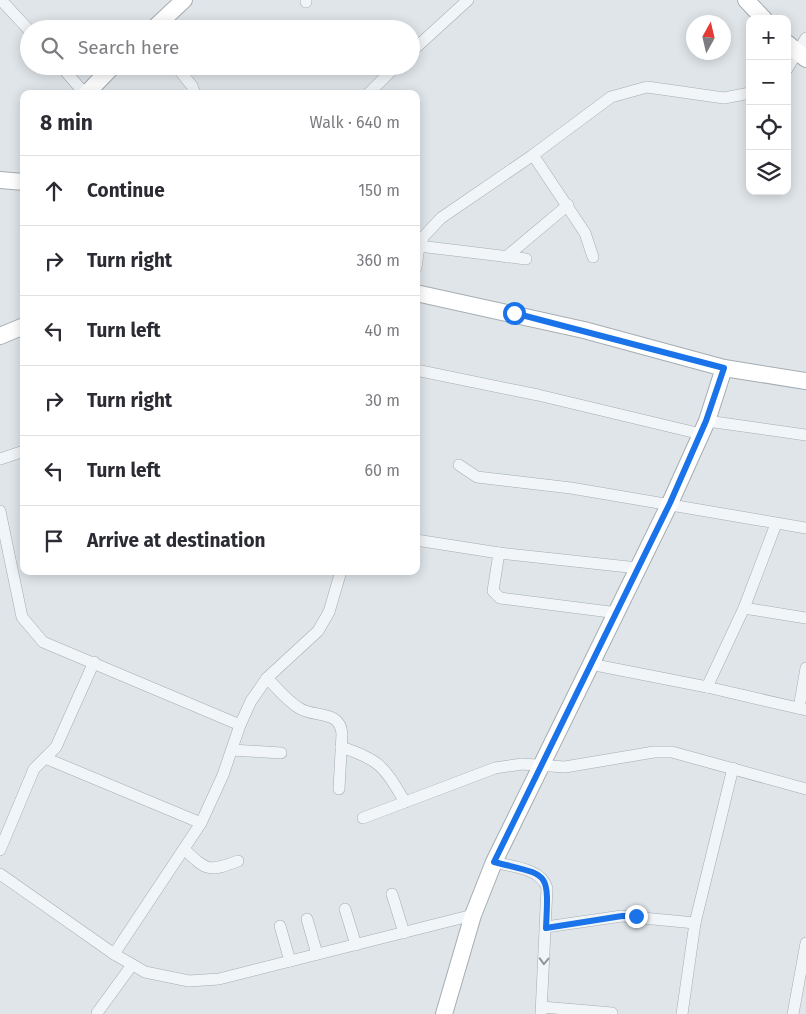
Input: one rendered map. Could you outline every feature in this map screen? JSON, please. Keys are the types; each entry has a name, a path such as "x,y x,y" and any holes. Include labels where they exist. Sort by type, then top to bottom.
{"street":[{"path":"2,0 20,20"},
{"path":"163,20 184,0"},
{"path":"420,44 468,0"},
{"path":"746,0 760,15"},
{"path":"796,52 806,38"},
{"path":"69,75 82,90"},
{"path":"89,90 104,75"},
{"path":"183,75 194,90"},
{"path":"372,90 387,75"},
{"path":"526,259 420,246 424,236 441,218 533,155 611,97 630,90 647,87 724,98 746,94"},
{"path":"533,155 568,205 588,239 593,257"},
{"path":"0,180 20,182"},
{"path":"506,257 568,205"},
{"path":"420,294 584,330 724,368 806,381"},
{"path":"0,336 20,328"},
{"path":"444,1014 473,915 494,862 539,766 618,613 670,503 704,428 724,368"},
{"path":"420,371 704,428 806,435"},
{"path":"0,459 20,452"},
{"path":"459,465 477,477 571,488 670,503 806,528"},
{"path":"0,511 22,616 43,642 240,725"},
{"path":"707,687 744,608 776,524"},
{"path":"420,541 499,553 638,568"},
{"path":"499,553 493,591 500,598 618,613"},
{"path":"114,954 185,850 201,823 220,783 240,725 251,701 267,678 318,631 329,612 340,575"},
{"path":"744,608 806,618"},
{"path":"0,850 34,768 56,747 94,662"},
{"path":"590,664 707,687 803,709 806,668"},
{"path":"267,678 301,710 330,716 338,721 342,729 339,789"},
{"path":"341,747 367,756 378,763 405,802"},
{"path":"232,750 281,753"},
{"path":"363,818 495,768 522,764 539,766 583,765 654,752 672,752 806,789"},
{"path":"45,758 201,823"},
{"path":"682,1014 695,923 733,768"},
{"path":"185,850 206,868 216,869 238,861"},
{"path":"494,862 534,873 544,880 547,888 541,1011 612,1013"},
{"path":"0,874 132,965 160,976 204,980 290,961 473,915"},
{"path":"392,894 404,933"},
{"path":"346,909 356,945"},
{"path":"546,928 622,916 695,923"},
{"path":"307,919 317,954"},
{"path":"280,926 290,961"},
{"path":"793,1014 806,943"},
{"path":"97,1012 132,965"}],"route":[{"path":"514,313 724,368 706,421 670,503 618,613 539,766 494,862 541,876 547,888 546,928 622,916 636,916"}]}
